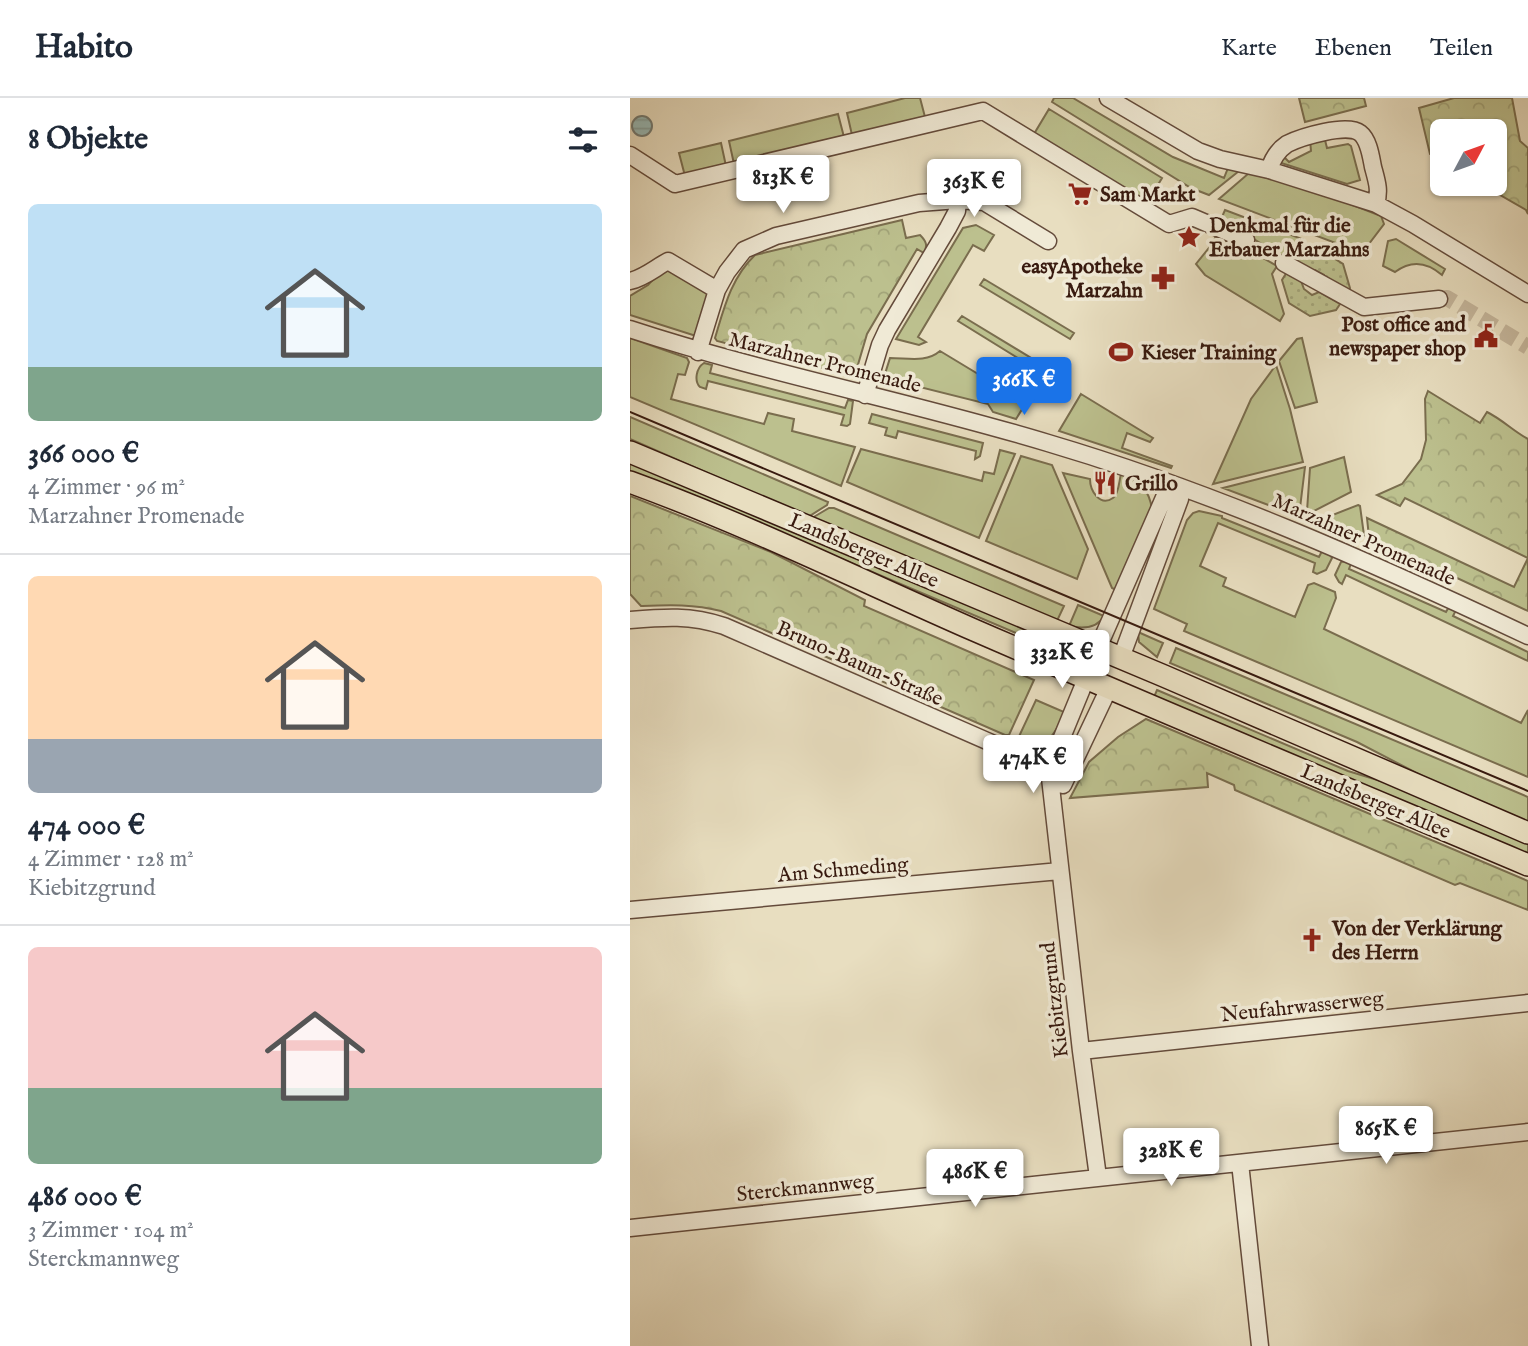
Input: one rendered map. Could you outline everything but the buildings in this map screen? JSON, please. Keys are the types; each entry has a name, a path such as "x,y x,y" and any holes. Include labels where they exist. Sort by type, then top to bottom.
{"main road":[{"name":"Landsberger Allee","path":"630,452 1528,832"},
{"name":"Landsberger Allee","path":"630,482 769,537 875,587 1086,679 1528,865"},
{"path":"1086,679 1098,648"},
{"path":"1109,688 1121,658"}],"street":[{"path":"1108,98 1198,151 1376,204 1528,294"},
{"path":"630,155 675,184 983,111 1169,224 1192,217 1247,240"},
{"path":"1269,170 1272,159 1285,145 1308,136 1337,130 1354,130 1365,138 1368,148 1380,190 1376,204"},
{"path":"698,352 718,290 727,272 744,250 776,236 919,202 958,200 984,202 1048,241"},
{"path":"865,395 880,345 948,228 957,211 958,200"},
{"path":"630,281 641,278 668,261 718,290"},
{"path":"1284,263 1364,307 1439,299"},
{"name":"Marzahner Promenade","path":"630,329 698,352 1048,443 1175,486 1317,539 1528,636"},
{"path":"1098,648 1175,486"},
{"path":"1121,658 1180,499 1175,486"},
{"name":"Bruno-Baum-Straße","path":"630,620 674,616 700,618 724,626 1067,776"},
{"name":"Kiebitzgrund","path":"1086,679 1049,769 1098,1177"},
{"name":"Kiebitzgrund","path":"1054,818 1067,776 1109,688"},
{"name":"Am Schmeding","path":"630,910 1060,871"},
{"name":"Neufahrwasserweg","path":"1081,1051 1528,1003"},
{"name":"Sterckmannweg","path":"630,1228 1528,1132"},
{"path":"1240,1163 1260,1346"}],"green space":[{"path":"905,98 920,98 925,117 852,135 847,113"},
{"path":"1054,98 1073,98 1173,157 1224,178 1228,168 1239,171 1209,195 1191,188 1052,102"},
{"path":"1299,98 1364,98 1366,106 1305,122"},
{"path":"1454,98 1512,98 1520,141 1528,148 1528,214 1526,210 1502,196 1507,196 1507,119 1430,119 1430,154 1419,108"},
{"path":"1049,109 1162,178 1147,203 1034,134"},
{"path":"838,114 844,137 734,164 729,141"},
{"path":"1324,136 1327,148 1348,144 1351,146 1360,180 1347,184 1278,162 1282,155 1289,162 1311,151 1310,139"},
{"path":"721,143 726,166 685,176 679,153"},
{"path":"1249,173 1322,193 1381,216 1384,224 1362,253 1219,199"},
{"path":"1225,210 1302,239 1283,257 1221,219"},
{"path":"902,220 906,238 920,235 926,248 924,253 917,249 867,334 857,368 864,371 861,378 717,341 715,338 734,283 755,255"},
{"path":"976,225 994,235 984,251 973,245 918,337 926,342 919,345 896,339 963,228"},
{"path":"1215,238 1235,242 1277,266 1272,274 1284,314 1280,321 1205,275 1196,264"},
{"path":"1396,239 1445,269 1442,275 1431,267 1419,264 1395,272 1383,266 1388,241"},
{"path":"1321,250 1343,264 1350,288 1346,295 1325,282 1324,275 1315,270 1308,271 1292,262 1296,256"},
{"path":"672,270 708,292 696,336 630,315 630,296 648,285 661,271"},
{"path":"1287,272 1301,281 1304,289 1312,295 1319,292 1340,304 1336,310 1310,316 1289,303 1282,280"},
{"path":"984,279 1074,333 1070,339 980,285"},
{"path":"962,316 1051,370 1047,376 958,321"},
{"path":"630,338 687,358 689,362 685,375 678,374 671,399 764,424 768,413 794,419 792,431 855,447 841,486 630,397"},
{"path":"1302,338 1317,402 1295,408 1279,361 1297,339"},
{"path":"940,351 1026,403 1016,419 993,412 988,404 916,386 908,391 889,386 884,377 890,358 923,358"},
{"path":"704,363 712,365 710,373 845,408 848,400 853,401 850,424 841,425 844,415 708,381 706,389 700,387 697,375"},
{"path":"1276,365 1303,462 1213,484 1251,399"},
{"path":"1428,391 1480,423 1487,412 1528,439 1528,558 1405,498 1400,506 1377,495 1402,484 1421,459 1426,440 1425,399"},
{"path":"1081,394 1153,438 1150,442 1127,433 1122,448 1172,466 1171,468 1059,431"},
{"path":"872,414 983,443 980,456 975,459 976,451 898,431 896,438 885,435 887,428 869,423"},
{"path":"630,417 828,502 827,505 808,517 630,439"},
{"path":"861,449 982,481 984,472 994,474 1000,450 1015,454 979,538 847,482"},
{"path":"1021,456 1052,465 1088,549 1077,579 986,541"},
{"path":"1344,457 1351,492 1312,512 1307,511 1310,468"},
{"path":"630,460 1052,639 1049,647 710,503 630,472"},
{"path":"1305,467 1300,508 1287,512 1223,488"},
{"path":"1063,473 1090,479 1094,493 1104,501 1115,496 1121,474 1138,483 1149,497 1152,510 1116,590 1112,588"},
{"path":"630,496 771,552 865,600 864,606 1034,680 1009,735 721,611 691,606 641,606 630,594"},
{"path":"1358,505 1364,535 1325,518"},
{"path":"829,508 1064,606 1056,623 812,518"},
{"path":"1199,511 1222,516 1319,557 1323,549 1328,551 1332,558 1326,570 1317,574 1313,572 1315,563 1218,523 1200,566 1226,578 1223,586 1295,617 1308,585 1314,583 1335,592 1336,598 1324,629 1521,723 1528,710 1528,777 1184,631 1187,624 1154,609 1187,520"},
{"path":"1367,518 1514,587 1528,558 1528,611 1369,537"},
{"path":"1352,561 1349,569 1446,612 1450,605 1457,608 1453,616 1528,652 1528,661 1346,575 1342,584 1335,575 1341,562"},
{"path":"1078,605 1104,616 1089,627 1069,626"},
{"path":"1138,632 1163,643 1157,657 1139,642"},
{"path":"1176,648 1528,797 1528,822 1430,780 1357,742 1170,663"},
{"path":"1157,690 1348,771 1407,789 1528,840 1528,856 1154,697"},
{"path":"1036,700 1064,712 1057,729 1041,744 1015,745"},
{"path":"1146,719 1528,881 1528,910 1460,883 1455,885 1235,790 1234,785 1207,773 1208,787 1070,798 1089,762 1118,737"}],"water":[{"path":"642,116 649,119 652,126 649,133 642,136 635,133 632,126 635,119"}],"tunnel":[{"path":"1439,299 1447,298 1528,347"}],"tram line":[{"path":"630,412 1528,791"}],"place":[{"name":"Sam Markt","path":"1080,194"},
{"name":"Denkmal für die Erbauer Marzahns","path":"1189,237"},
{"name":"easyApotheke Marzahn","path":"1163,278"},
{"name":"Post office and newspaper shop","path":"1486,336"},
{"name":"Kieser Training","path":"1121,352"},
{"name":"Grillo","path":"1105,483"},
{"name":"Von der Verklärung des Herrn","path":"1312,940"}]}
